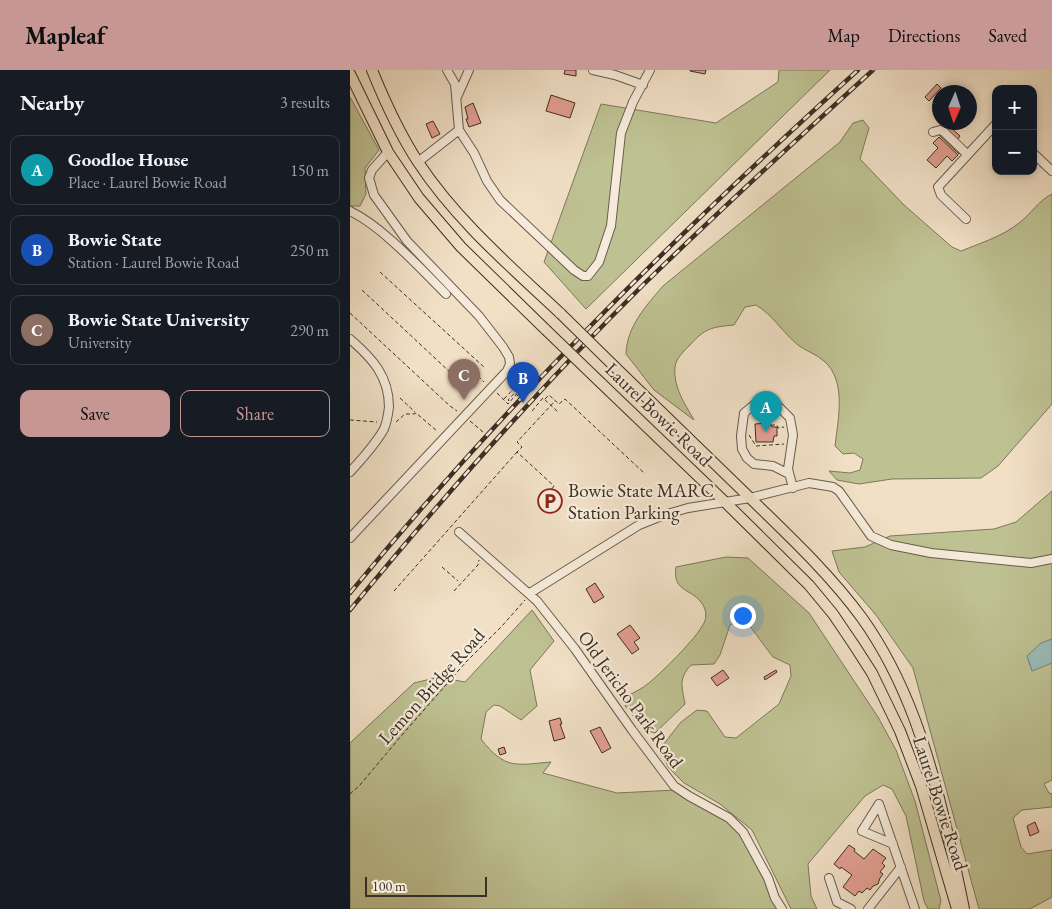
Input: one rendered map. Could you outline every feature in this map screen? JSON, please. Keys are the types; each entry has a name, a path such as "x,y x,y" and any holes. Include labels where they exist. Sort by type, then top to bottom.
{"main road":[{"name":"Laurel Bowie Road","path":"372,70 387,105 418,162 454,208 481,238 785,531 839,589 862,619 900,685 917,725 940,799 964,909"},
{"name":"Laurel Bowie Road","path":"352,74 388,152 419,198 445,229 488,274 809,585 833,614 872,673 900,731 921,786 957,909"}],"street":[{"path":"446,70 455,84 459,130 474,153 487,181 500,200 574,270 584,276 588,276 599,262 605,248 612,217 621,132 633,102 650,70"},
{"path":"457,97 469,70"},
{"path":"593,70 615,75 643,85"},
{"path":"966,219 941,195 938,188 992,128"},
{"path":"418,162 459,130"},
{"path":"933,132 940,130 944,132 967,154"},
{"path":"350,538 507,371 510,364 506,352 479,316 407,241 374,195 369,178 372,170 388,152"},
{"path":"1037,156 1052,171"},
{"path":"350,211 362,217 386,236 446,294"},
{"path":"350,338 374,361 385,380 389,397 386,422 371,448 350,472"},
{"path":"789,474 773,466 754,464 747,458 742,449 741,436 744,413 755,404 766,402 777,405 790,418 792,444 788,469 792,488"},
{"path":"530,593 639,525 664,515 809,484 833,487 839,491 872,536 890,545 931,552 1031,563 1052,559"},
{"name":"Old Jericho Park Road","path":"460,532 530,593 575,650 674,786 729,818 743,832 768,878 775,898 782,909"},
{"path":"893,844 862,830 879,804 888,828 915,909"},
{"path":"868,909 901,867"},
{"path":"829,878 837,902 851,909"}],"path":[{"path":"380,272 485,368"},
{"path":"362,290 467,388"},
{"path":"350,313 450,406"},
{"path":"504,400 520,382 522,385 508,400 510,402"},
{"path":"510,402 520,390 522,391 517,396"},
{"path":"532,410 543,398 545,399 549,395 559,404 565,400 644,473"},
{"path":"400,398 437,432"},
{"path":"545,399 558,412"},
{"path":"394,591 522,447 517,442 555,401"},
{"path":"506,402 508,404 510,402"},
{"path":"350,420 395,423 405,414 416,413"},
{"path":"771,425 777,425 778,428 792,427"},
{"path":"741,436 749,435 756,446 792,444"},
{"path":"517,452 554,486 548,494"},
{"path":"454,591 478,565 479,560"},
{"path":"442,567 458,581"},
{"name":"Lemon Bridge Road","path":"350,794 360,785 466,662 502,626 530,593"}],"green space":[{"path":"779,70 830,70 586,309 544,262 601,104 716,123 778,82"},
{"path":"350,97 379,150 365,168 366,194 360,206 350,206"},
{"path":"863,120 869,128 860,159 904,205 952,247 961,251 1013,228 1052,194 1052,404 998,466 981,478 892,479 859,484 837,480 829,471 850,473 860,470 863,459 854,453 843,454 835,446 839,413 836,379 824,361 798,345 756,305 745,307 734,325 709,329 695,339 677,361 675,374 678,388 694,420 654,390 626,354 630,334 638,317 663,286 840,142 853,123"},
{"path":"1052,491 1052,780 1044,784 1049,793 1052,794 1052,807 1022,810 1013,818 1021,847 1027,854 1052,850 1052,897 1030,909 979,909 913,668 876,615 839,572 832,551 865,547 890,536 994,529 1016,522"},
{"path":"726,557 748,558 809,613 878,717 896,750 915,801 941,901 939,909 928,909 924,901 906,816 892,789 883,785 865,796 808,864 811,896 817,909 791,909 752,830 720,804 684,783 669,768 659,750 681,722 697,710 707,711 725,737 736,738 779,704 791,676 790,665 773,657 749,625 739,621 730,625 720,655 714,664 691,665 684,675 682,683 685,704 655,733 645,730 625,706 629,695 655,678 687,646 705,621 706,614 703,605 677,582 676,567"},
{"path":"532,610 554,641 530,670 537,706 521,720 500,706 494,705 486,712 481,739 489,749 504,761 512,763 551,762 543,773 617,793 676,790 723,813 744,832 780,909 350,909 350,743 414,683 439,677 465,682"}],"water":[{"path":"1052,639 1052,663 1032,671 1027,656 1041,643"}],"building":[{"path":"565,70 576,70 576,76 564,74"},
{"path":"690,70 706,70 705,74 690,71"},
{"path":"932,89 932,98 929,101 925,97"},
{"path":"551,95 575,103 570,118 546,111"},
{"path":"473,103 481,123 469,127 465,107"},
{"path":"433,121 440,134 432,138 426,124"},
{"path":"940,130 954,130 960,136 957,140 964,148 959,154 937,133"},
{"path":"939,137 958,155 952,161 947,156 936,168 927,160 938,148 933,143"},
{"path":"767,423 767,425 772,427 777,427 777,436 774,436 773,442 756,442 755,424"},
{"path":"595,583 604,597 594,603 586,589"},
{"path":"630,625 640,638 634,642 639,649 632,654 617,634"},
{"path":"723,670 729,678 717,686 711,678"},
{"path":"776,670 777,672 765,680 764,677"},
{"path":"560,718 565,738 554,741 549,721"},
{"path":"600,727 611,748 602,753 590,731"},
{"path":"504,747 506,753 500,755 498,749"},
{"path":"1035,822 1039,832 1030,836 1027,826"},
{"path":"849,845 864,859 873,849 886,858 882,863 885,866 880,872 883,874 878,884 870,890 867,888 862,893 859,891 855,896 843,887 852,875 834,864"}],"railway":[{"path":"350,593 469,455 594,322 724,194 858,70"},
{"path":"350,610 493,443 567,362 644,284 786,149 873,70"}],"place":[{"name":"Bowie State University","path":"464,400"},
{"name":"Bowie State","path":"523,403"},
{"name":"Goodloe House","path":"766,432"},
{"name":"Bowie State MARC Station Parking","path":"550,501"}]}
